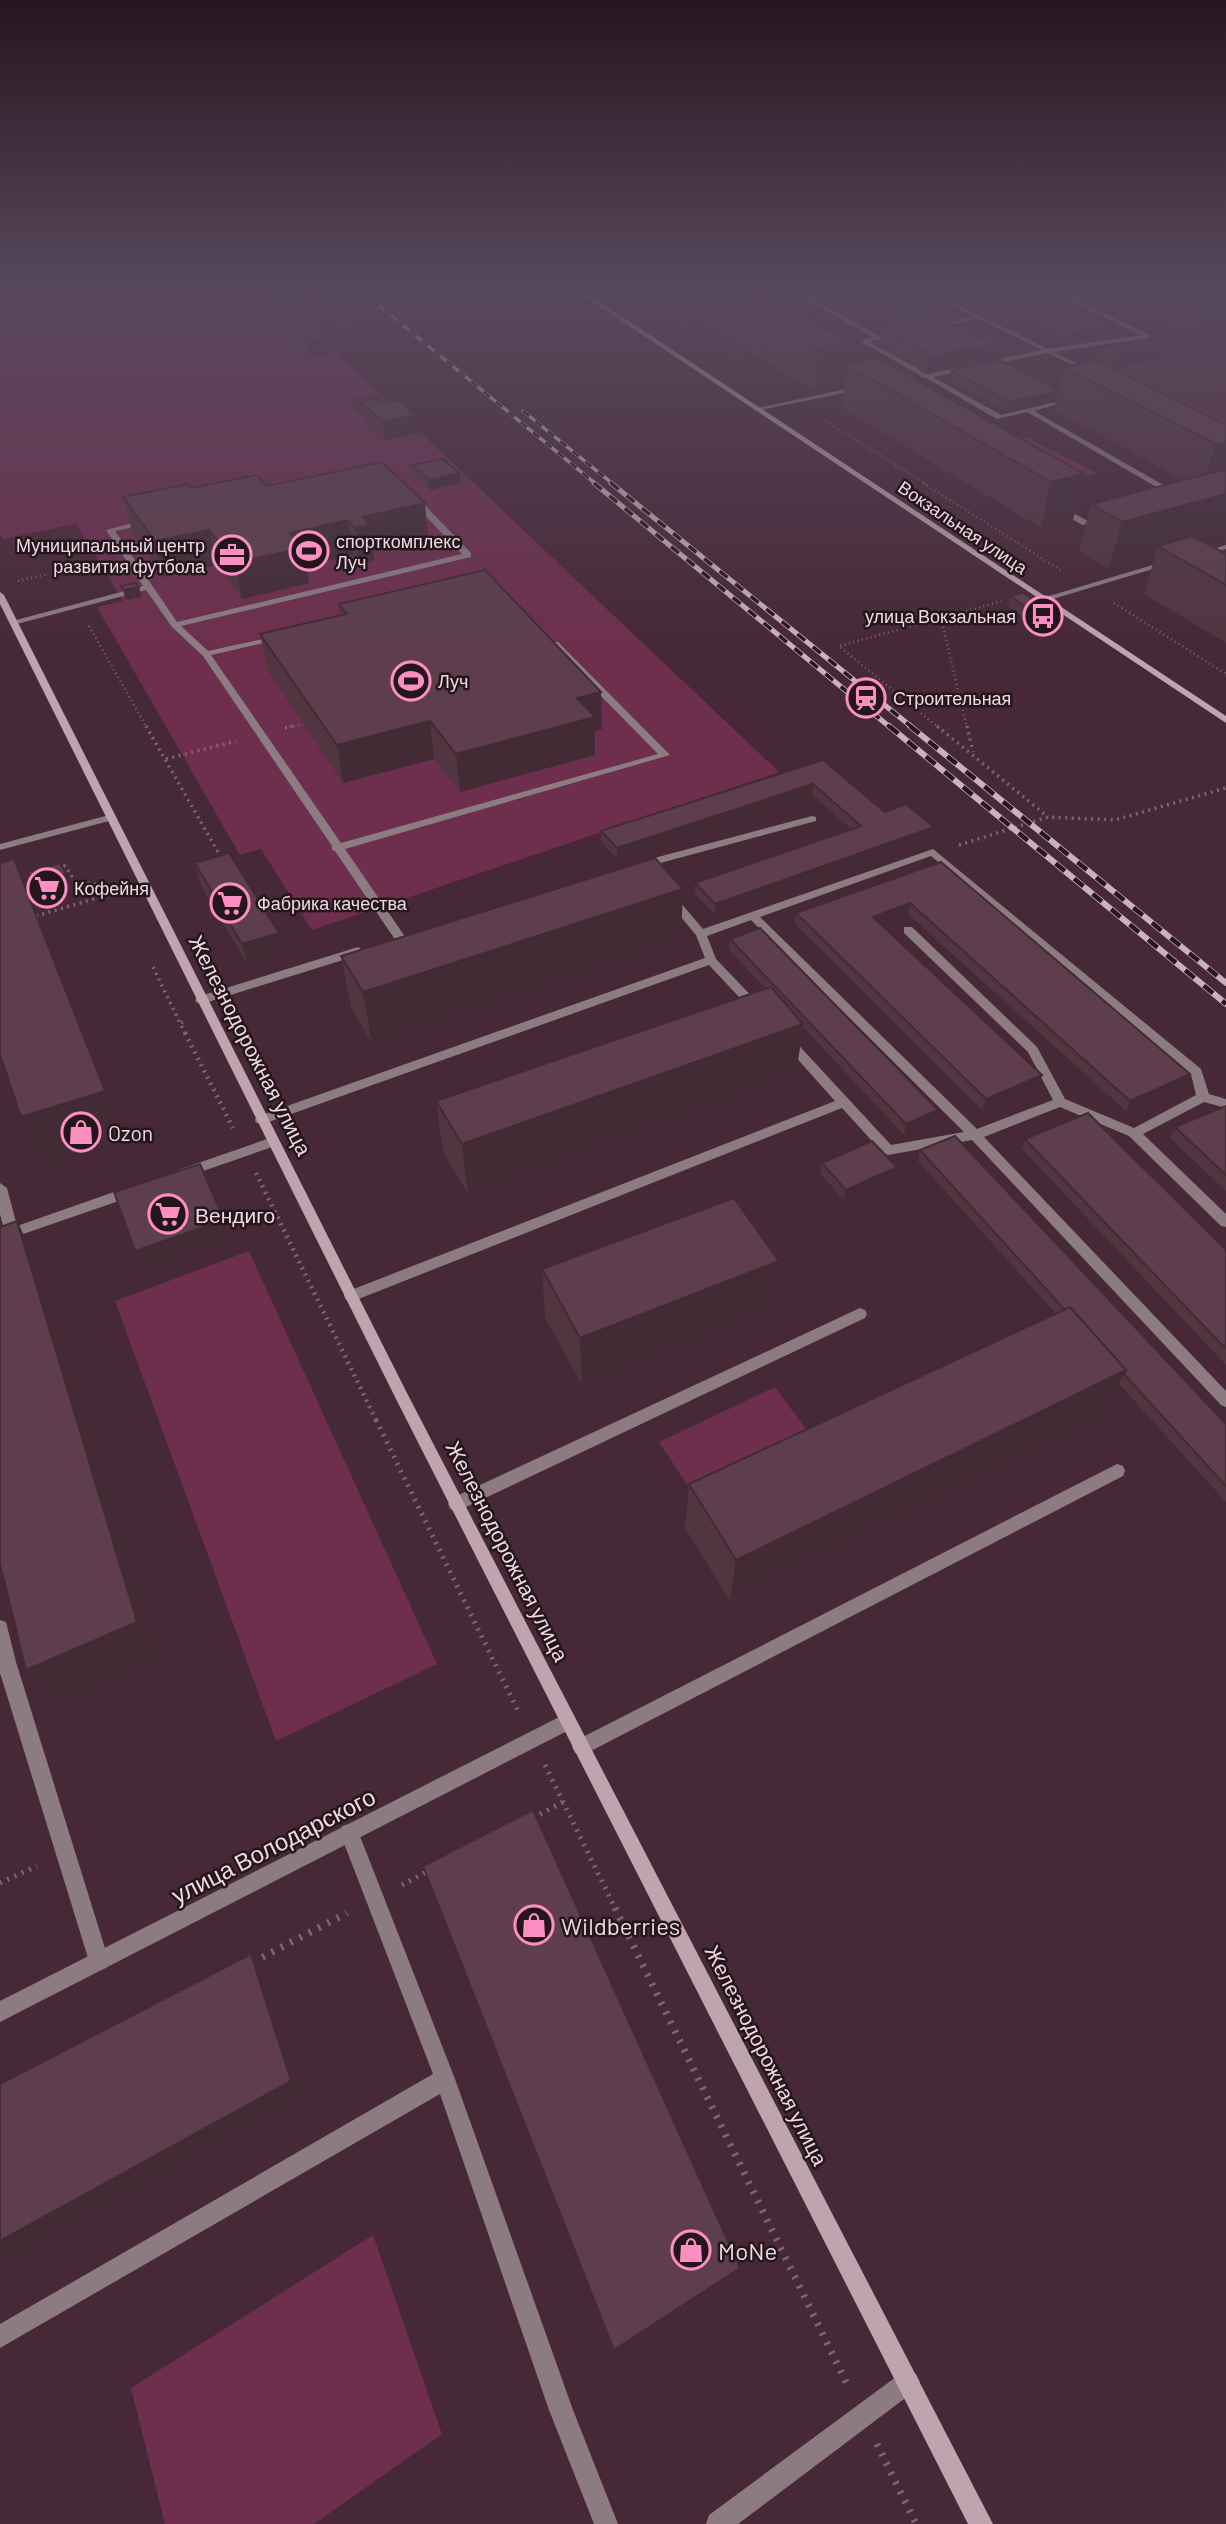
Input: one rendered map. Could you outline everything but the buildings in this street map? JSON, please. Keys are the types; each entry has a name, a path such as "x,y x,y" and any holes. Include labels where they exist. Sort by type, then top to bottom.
{"main road":[{"name":"Вокзальная улица","path":"756,409 1226,720"},
{"name":"Железнодорожная улица","path":"0,595 109,818 456,1504 981,2524"}],"street":[{"path":"756,409 763,408"},
{"path":"982,408 1000,417 1036,408"},
{"path":"1028,410 1180,497 1166,500"},
{"path":"175,625 468,555 403,488"},
{"path":"1050,502 1085,523 1112,515"},
{"path":"160,518 110,530 175,625 206,654 400,938"},
{"path":"1190,557 1226,547"},
{"path":"1043,599 1178,560"},
{"path":"1166,564 1178,570"},
{"path":"13,622 148,587"},
{"path":"336,848 665,755 543,632"},
{"path":"206,654 285,635"},
{"path":"0,847 109,818"},
{"path":"634,867 812,819"},
{"path":"701,934 933,852 1197,1072 1203,1097"},
{"path":"647,863 651,874 701,934 711,960 768,1021"},
{"path":"754,917 975,1135 1226,1401"},
{"path":"908,930 1033,1050 1060,1102 1134,1133 1226,1222"},
{"path":"387,942 413,934"},
{"path":"201,1000 373,946"},
{"path":"261,1120 711,960"},
{"path":"778,1031 888,1150 975,1135 1060,1102"},
{"path":"1134,1133 1203,1097 1226,1104"},
{"path":"351,1296 844,1102"},
{"path":"0,1188 6,1235 273,1142"},
{"path":"456,1504 860,1314"},
{"path":"581,1747 1117,1471"},
{"path":"0,1628 4,1664 67,1852 99,1961"},
{"name":"улица Володарского","path":"0,2012 568,1722"},
{"path":"349,1833 445,2079 561,2410 606,2524"},
{"path":"0,2337 445,2079"},
{"path":"718,2524 908,2382"}],"path":[{"path":"808,408 1226,674"},
{"path":"12,582 48,574"},
{"path":"1026,588 1012,593 1018,597 839,646 1048,817"},
{"path":"941,618 973,753"},
{"path":"85,619 225,864"},
{"path":"933,852 1048,817 1115,820 1226,788"},
{"path":"55,869 65,866 75,881 115,889"},
{"path":"109,875 122,904"},
{"path":"36,916 115,889"},
{"path":"151,964 180,1023"},
{"path":"528,1820 563,1802"},
{"path":"0,1883 67,1852"},
{"path":"242,1968 433,1869"}],"shaded area":[{"name":"Луч","path":"0,408 394,408 779,772 312,930 261,849 240,855 97,607 123,601 76,524 3,539 0,533"},
{"path":"1193,408 1226,408 1226,424"},
{"path":"1026,437 1097,473 1057,485 987,447"},
{"path":"249,1251 437,1664 276,1741 115,1301"},
{"path":"775,1387 808,1432 690,1489 659,1442"},
{"path":"373,2235 442,2434 314,2524 165,2524 131,2388"}],"railway":[{"path":"503,408 596,484"},
{"path":"523,411 613,484"},
{"path":"594,483 891,728"},
{"path":"611,483 913,728"},
{"path":"889,726 1226,1004"},
{"path":"910,726 1226,983"}],"place":[{"name":"спорткомплекс Луч","path":"309,551"},
{"name":"Муниципальный центр развития футбола","path":"232,555"},
{"name":"улица Вокзальная","path":"1043,616"},
{"name":"Луч","path":"411,681"},
{"name":"Строительная","path":"866,698"},
{"name":"Кофейня","path":"47,888"},
{"name":"Фабрика качества","path":"230,903"},
{"name":"Ozon","path":"81,1132"},
{"name":"Вендиго","path":"168,1214"},
{"name":"Wildberries","path":"534,1925"},
{"name":"MoNe","path":"691,2250"}]}
